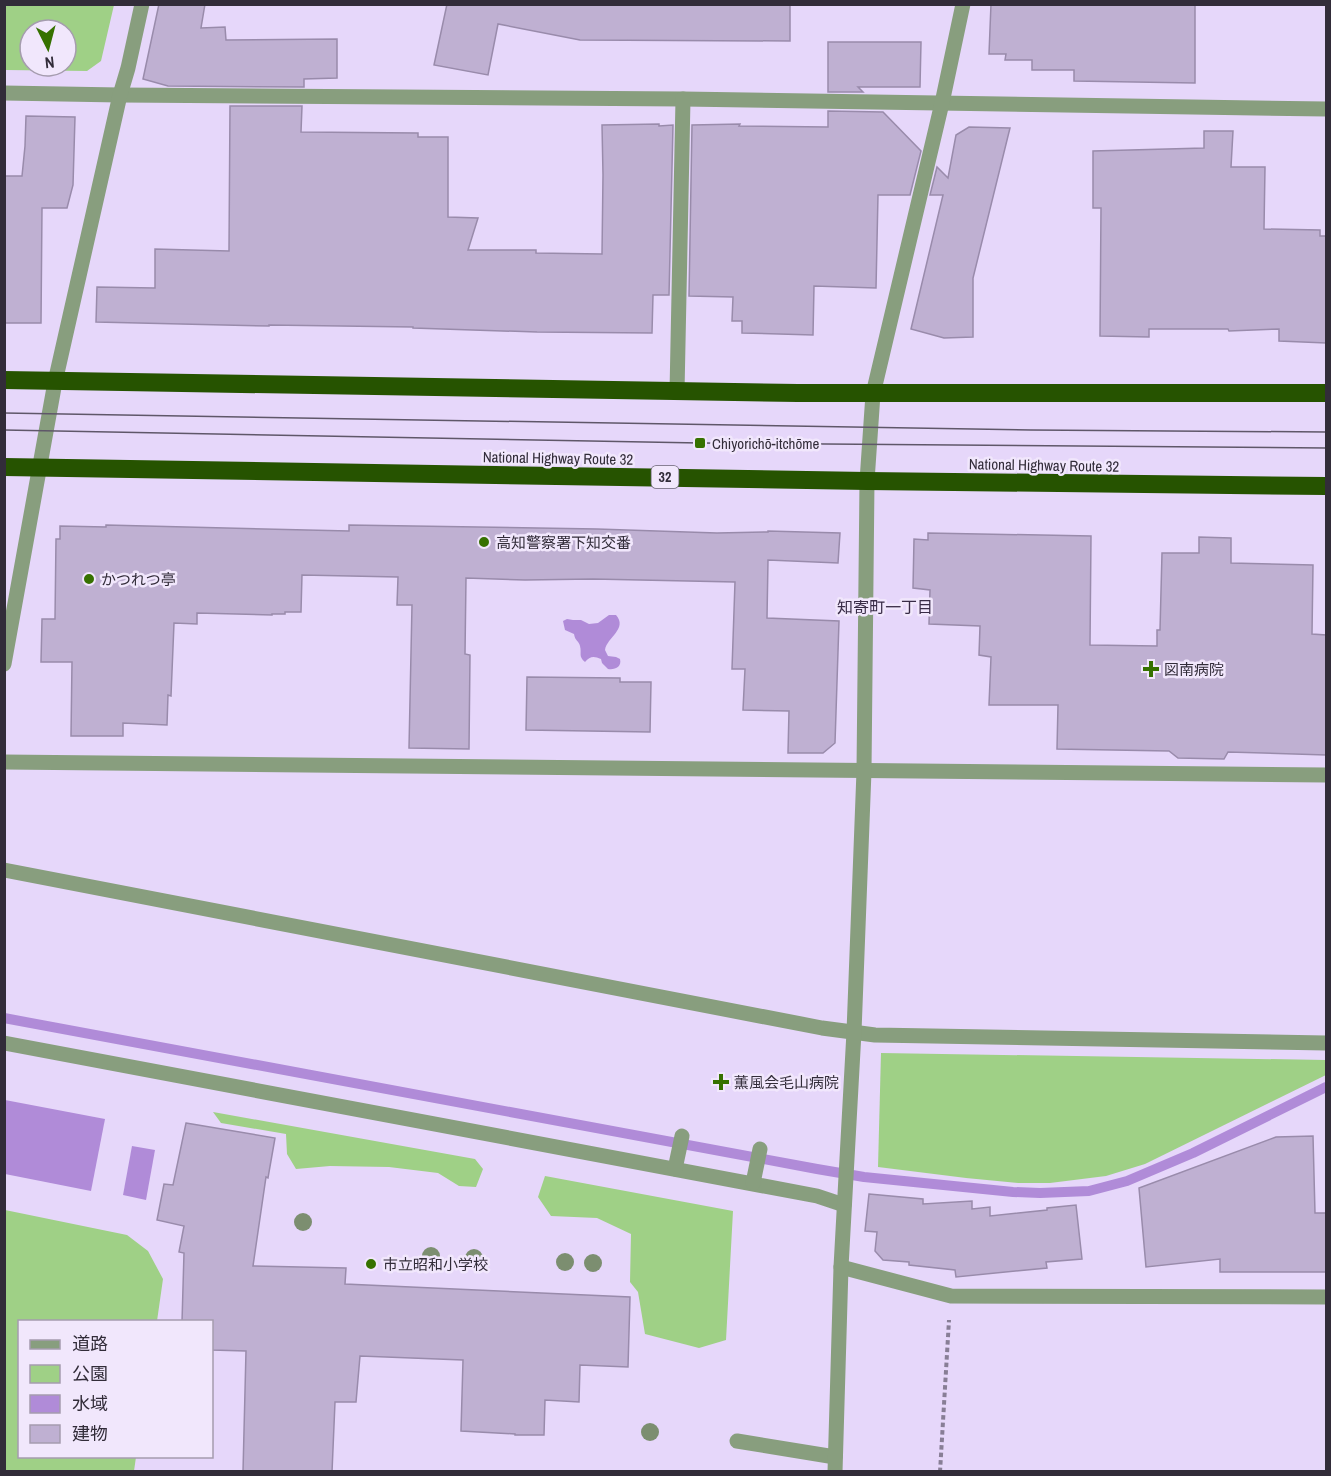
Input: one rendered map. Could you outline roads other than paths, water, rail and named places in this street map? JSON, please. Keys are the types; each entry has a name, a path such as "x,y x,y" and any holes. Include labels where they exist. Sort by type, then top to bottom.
{"highway":[{"path":"4,380 873,394 1326,393"},
{"name":"National Highway Route 32","path":"4,467 1326,486"}],"street":[{"path":"4,664 55,382 142,4"},
{"path":"737,1441 835,1464 841,1267 854,1032 864,771 867,481 873,394 963,4"},
{"path":"4,93 683,99 1326,109"},
{"path":"677,392 683,99"},
{"path":"4,762 1326,775"},
{"path":"4,870 822,1028 876,1035 1326,1043"},
{"path":"4,1043 817,1196 845,1197"},
{"path":"675,1169 682,1136"},
{"path":"753,1183 760,1149"},
{"path":"841,1267 951,1296 1326,1297"}],"water":[{"path":"609,615 616,615 620,625 605,650 608,656 620,659 619,666 611,669 608,669 599,658 590,658 585,662 583,660 574,634 565,630 563,621 567,619 581,620 589,624 598,623"},
{"path":"5,1100 105,1119 91,1191 5,1174"},
{"path":"132,1146 155,1150 146,1200 123,1195"}],"waterway":[{"path":"4,1018 817,1169 864,1177 1013,1192 1089,1191 1127,1181 1193,1153 1326,1087"}],"tram line":[{"path":"4,413 1031,430 1326,432"},
{"path":"4,430 700,443 1326,448"}],"place":[{"name":"Chiyorichō-itchōme","path":"700,443"},
{"name":"高知警察署下知交番","path":"484,542"},
{"name":"かつれつ亭","path":"89,579"},
{"name":"図南病院","path":"1151,669"},
{"name":"薫風会毛山病院","path":"721,1082"},
{"name":"市立昭和小学校","path":"371,1264"}],"district":[{"name":"知寄町一丁目","path":"885,607"}]}
